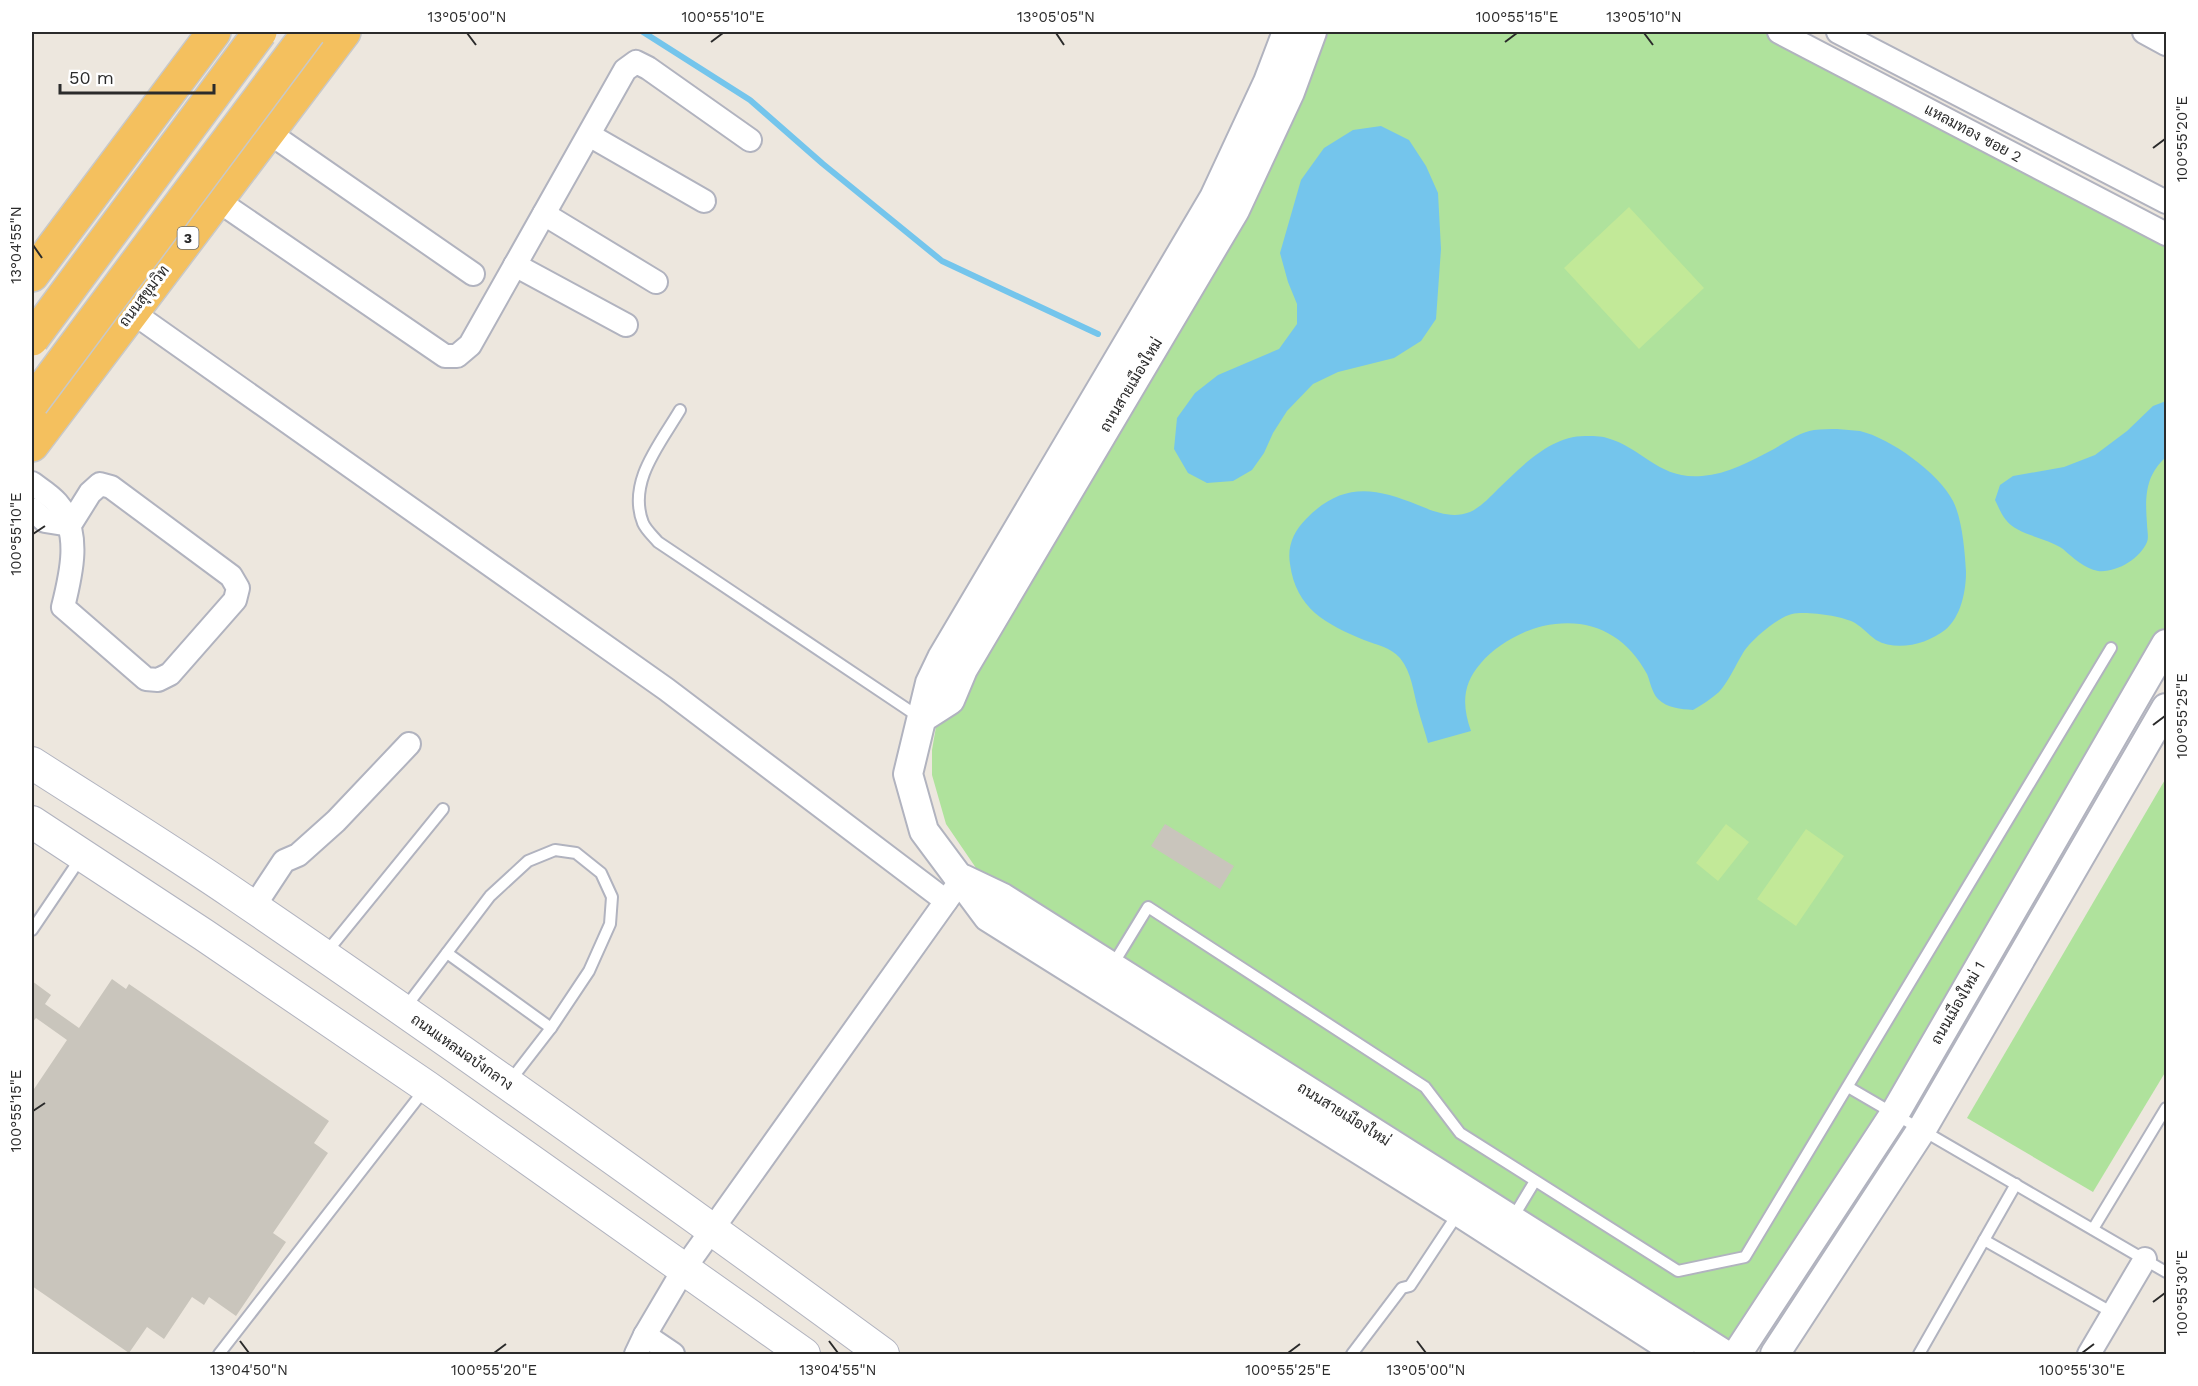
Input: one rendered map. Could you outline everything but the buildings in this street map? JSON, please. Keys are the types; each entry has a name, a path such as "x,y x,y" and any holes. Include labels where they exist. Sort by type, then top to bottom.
{"highway":[{"path":"32,275 214,32"},
{"path":"32,339 260,32"},
{"name":"ถนนสุขุมวิท","path":"32,404 309,32"},
{"name":"ถนนสุขุมวิท","path":"32,445 344,32"},
{"path":"124,152 124,180 130,194 150,214 163,220 177,222 192,220 211,207"}],"main road":[{"name":"ถนนแหลมฉบังกลาง","path":"32,763 243,900 403,1010 712,1229 883,1354"},
{"path":"32,822 427,1086 804,1354"},
{"path":"204,935 243,900"}],"street":[{"name":"ถนนสายเมืองใหม่","path":"1287,32 1271,104 1235,210 1025,540 963,669 951,700 922,718 908,774 924,831 954,890 1003,898 1105,976 1459,1212 1506,1229 1680,1354"},
{"name":"ถนนสายเมืองใหม่","path":"1271,104 1312,32"},
{"name":"แหลมทอง ซอย 2","path":"1779,32 2166,234"},
{"name":"แหลมทอง ซอย 2","path":"1838,32 2166,202"},
{"path":"2144,32 2166,44"},
{"path":"211,207 445,356 458,356 470,345 625,70 636,62 648,68 750,140"},
{"path":"1924,107 1935,82"},
{"path":"268,132 473,274"},
{"path":"589,135 704,201"},
{"path":"2110,204 2119,178"},
{"path":"544,214 656,282"},
{"path":"515,266 626,325"},
{"path":"132,312 954,890 684,1269 640,1345 673,1354"},
{"path":"32,483 58,504 70,525 72,571 63,607 146,679 158,680 170,674 235,600 238,588 231,576 111,487 100,484 90,493 70,525"},
{"path":"32,510 45,521 70,525"},
{"name":"ถนนเมืองใหม่ 1","path":"1737,1354 1895,1113 2166,644"},
{"path":"1775,1354 1922,1129 2166,708"},
{"path":"243,900 284,861 298,855 336,821 409,744"},
{"name":"ถนนสายเมืองใหม่","path":"1105,976 1506,1229 1724,1354"},
{"path":"2089,1354 2145,1259"}],"lane":[{"path":"680,410 644,471 638,491 644,525 658,542 922,718"},
{"path":"1105,976 1148,907 1425,1087 1460,1133 1678,1271 1745,1257 2111,648"},
{"path":"323,956 443,809"},
{"path":"403,1010 490,896 528,861 555,850 576,853 602,873 612,897 610,924 589,971 551,1028 508,1084"},
{"path":"32,930 82,856"},
{"path":"447,953 551,1028"},
{"path":"219,1354 427,1086"},
{"path":"1848,1087 2166,1272"},
{"path":"2093,1229 2166,1108"},
{"path":"1506,1229 1535,1181"},
{"path":"1919,1354 2016,1184"},
{"path":"1352,1354 1402,1288 1410,1286 1459,1212"},
{"path":"1984,1240 2113,1313"}],"green space":[{"path":"1318,32 1773,32 2166,235 2166,644 1895,1113 1725,1354 1503,1198 1119,954 976,868 946,824 932,775 932,750 937,721"},
{"path":"1629,207 1704,288 1639,349 1564,268"},
{"path":"2166,778 2166,1071 2093,1192 1967,1118"},
{"path":"1726,824 1749,842 1718,881 1696,863"},
{"path":"1806,829 1844,856 1796,926 1757,899"}],"water":[{"path":"1381,126 1409,140 1426,166 1438,193 1441,249 1436,319 1421,341 1394,358 1338,372 1313,384 1287,411 1252,470 1233,481 1207,483 1188,473 1174,449 1177,418 1195,393 1218,375 1279,349 1297,324 1297,304 1280,253 1301,180 1324,148 1353,130"},
{"path":"2166,401 2166,457 2154,472 2148,488 2146,505 2148,540 2139,554 2127,564 2112,570 2093,570 2057,545 2017,529 2004,518 1995,500 2000,485 2013,476 2064,467 2095,455 2127,431 2153,406"},
{"path":"1837,429 1860,431 1885,441 1925,468 1946,490 1956,508 1964,545 1965,587 1959,611 1950,625 1938,635 1912,645 1902,646 1884,644 1855,623 1842,618 1806,613 1786,616 1772,624 1752,642 1719,692 1693,710 1670,706 1658,699 1638,660 1616,638 1590,626 1559,624 1535,628 1517,635 1487,657 1475,671 1467,687 1465,704 1471,731 1428,743 1410,676 1400,658 1388,649 1325,621 1306,604 1293,580 1290,551 1292,539 1298,529 1319,507 1346,494 1359,491 1387,494 1444,514 1457,515 1470,512 1482,505 1516,471 1537,454 1572,437 1607,438 1674,473 1702,476 1721,473 1739,466 1804,433"}],"waterway":[{"path":"643,32 750,100 823,164 942,261 1098,334"}]}
